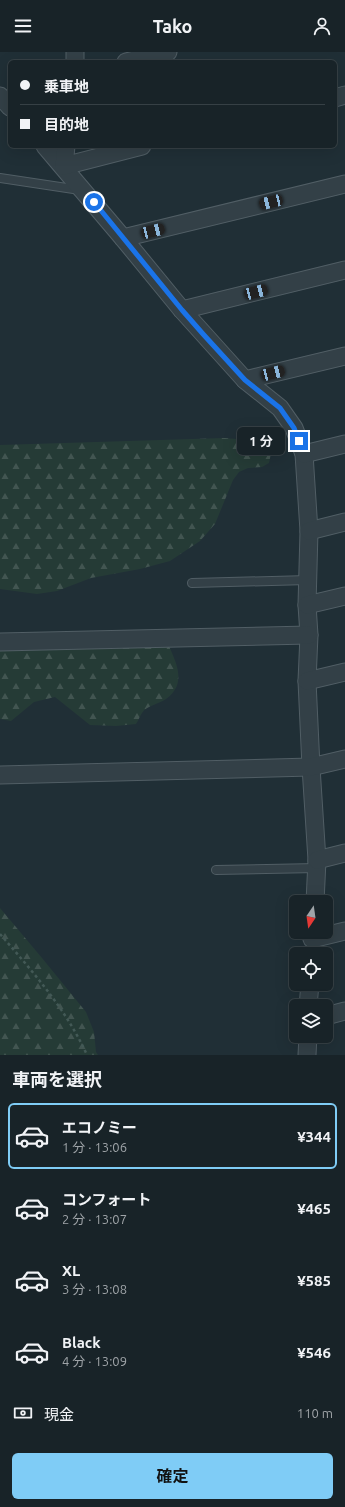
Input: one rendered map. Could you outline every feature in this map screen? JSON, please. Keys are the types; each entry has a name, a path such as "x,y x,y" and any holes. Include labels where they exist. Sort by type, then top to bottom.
{"street":[{"path":"134,60 168,52"},
{"path":"0,96 8,105"},
{"path":"47,148 64,166 182,310 245,380 280,408 294,428 304,454 309,531 307,605 309,635 307,681 317,864 315,895"},
{"path":"64,166 66,148"},
{"path":"64,166 134,148"},
{"path":"123,238 345,184"},
{"path":"182,310 345,270"},
{"path":"245,380 345,356"},
{"path":"304,454 345,444"},
{"path":"309,531 345,522"},
{"path":"307,605 345,596"},
{"path":"0,642 309,635"},
{"path":"307,681 345,672"},
{"path":"0,775 311,767 345,759"},
{"path":"317,864 345,853"},
{"path":"312,942 345,931"},
{"path":"333,1014 345,1011"},
{"path":"307,1055 308,1043"}],"lane":[{"path":"0,178 84,191"},
{"path":"192,583 308,580"},
{"path":"216,870 317,864"}],"path":[{"path":"0,934 41,982 60,1008 77,1034 87,1055"}],"green space":[{"path":"225,438 250,441 261,445 271,453 269,463 262,467 248,468 239,472 233,480 215,524 200,541 170,561 140,569 91,578 57,591 37,594 0,589 0,445"},
{"path":"0,635 24,638 51,650 74,645 168,644 177,666 178,680 172,693 166,699 144,711 136,724 116,726 90,725 55,697 34,702 11,721 0,719"},
{"path":"0,908 86,1012 94,1032 96,1052 98,1055 0,1055"}],"route":[{"path":"94,202 203,334 245,380 280,408 294,428 299,441"}]}
